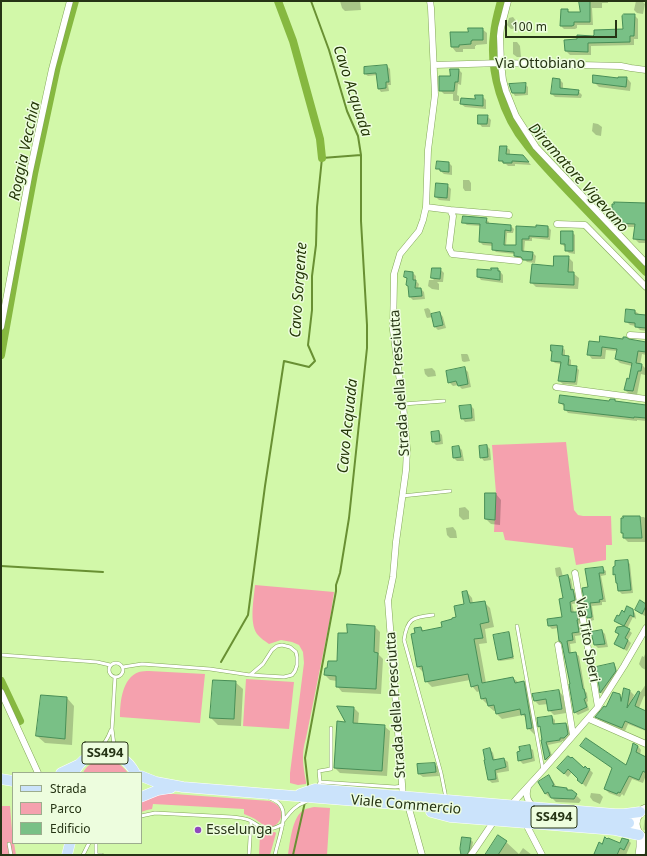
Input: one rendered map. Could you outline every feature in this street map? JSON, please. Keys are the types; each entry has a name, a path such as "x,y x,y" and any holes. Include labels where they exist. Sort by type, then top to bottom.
{"main road":[{"name":"SS494","path":"64,772 77,768 88,757 94,754 106,753 124,759 134,772"},
{"path":"1,774 12,775"},
{"name":"Viale Commercio","path":"142,776 156,782 183,787 299,797 317,790 406,801 629,823"},
{"path":"1,779 12,780"},
{"name":"Viale Commercio","path":"142,797 158,790 183,787"},
{"path":"406,801 446,800 615,814 624,814 643,810"},
{"path":"406,801 450,817 615,830 642,837"},
{"path":"640,855 642,837 635,826 635,821 637,816 643,810"},
{"path":"640,855 646,846"}],"street":[{"path":"1,328 30,171 52,69 70,1"},
{"name":"Strada della Presciutta","path":"422,855 403,786 388,601 393,577 396,542 406,470 407,449 403,404 393,330 394,274 400,254 419,231 426,207 428,150 435,95 430,1"},
{"path":"508,1 501,28 499,64 510,104 516,116 532,142 544,156 646,263"},
{"name":"Via Ottobiano","path":"434,65 499,64 621,66 646,70"},
{"path":"426,207 509,215"},
{"path":"450,210 453,216 449,248 452,254 519,261"},
{"path":"557,224 585,225 646,287"},
{"path":"630,335 646,336"},
{"path":"556,387 646,399"},
{"name":"Via Tito Speri","path":"575,573 598,707"},
{"path":"510,806 598,707 646,628"},
{"path":"558,645 573,735"},
{"path":"1,692 38,772"},
{"path":"588,719 646,744"},
{"path":"529,785 527,799 533,808"},
{"path":"471,855 494,821"},
{"path":"528,828 542,855"}],"lane":[{"path":"403,404 444,401"},
{"path":"402,496 450,491"},
{"path":"433,615 421,616 410,621 406,629 404,640 441,773 446,800"},
{"path":"517,626 543,770"},
{"path":"1,655 97,662 110,666 117,663 122,667 142,664 210,669 250,675 284,677 292,675 295,671 297,665 296,652 290,647 277,646 272,650 263,664 250,675"},
{"path":"110,666 110,674 115,677"},
{"path":"115,677 118,677 122,673 122,667"},
{"path":"115,677 112,728 113,739 114,745 124,759"},
{"path":"88,757 101,748 112,728"},
{"path":"331,728 331,769 319,771 317,790 395,788 403,786"},
{"path":"253,792 278,802 283,808 283,822 274,855"},
{"path":"142,816 156,813 220,816 245,819 263,828 270,829 276,828 283,822 293,809 299,797"},
{"path":"249,855 251,821"},
{"path":"9,844 11,855"},
{"path":"83,855 88,844"},
{"path":"96,844 96,855 102,855"}],"green space":[{"path":"566,442 574,510 578,515 583,516 611,516 612,545 606,545 606,560 576,565 573,548 505,540 503,532 494,532 496,493 492,445"},
{"path":"255,585 334,592 330,619 303,750 303,765 306,784 298,785 290,783 304,663 303,652 299,645 292,642 281,640 269,644 257,634 253,623"},
{"path":"149,671 205,674 200,723 120,717 123,691 129,679 139,672"},
{"path":"246,679 294,682 289,729 243,726"},
{"path":"99,760 108,760 122,766 127,772 84,772 90,765"},
{"path":"164,794 174,794 270,801 276,804 279,808 281,818 275,825 269,827 244,814 244,809 153,804 152,809 142,812 142,802"},
{"path":"1,806 10,806 12,844 14,844 16,855 1,855"},
{"path":"314,807 330,808 327,855 288,855 292,830 297,818 304,810"},
{"path":"255,826 264,832 276,833 270,855 259,855 260,834 254,833"}],"building":[{"path":"579,1 590,1 590,22 574,22 574,25 572,26 560,26 561,9 568,9 568,12 580,12"},
{"path":"624,14 635,14 634,36 630,36 630,42 588,43 588,52 565,51 564,40 577,39 577,35 593,36 594,30 623,29 622,16"},
{"path":"468,28 483,28 483,40 472,40 471,44 451,47 450,32 468,32"},
{"path":"387,65 389,82 386,82 386,88 378,89 376,73 364,74 364,67"},
{"path":"450,69 459,69 458,82 455,82 454,91 439,91 439,76 450,76"},
{"path":"593,75 618,78 627,77 626,87 593,83"},
{"path":"553,78 560,79 560,88 579,90 578,95 551,94"},
{"path":"526,83 525,93 512,93 509,84"},
{"path":"475,95 483,95 483,106 460,104 461,98 475,99"},
{"path":"478,115 488,115 487,124 478,124"},
{"path":"531,127 541,127 546,135 538,139"},
{"path":"500,146 507,146 506,154 523,155 529,162 512,161 512,163 503,163 503,161 499,161"},
{"path":"437,161 449,162 449,172 436,169"},
{"path":"436,183 448,184 447,198 435,197"},
{"path":"614,202 646,203 646,240 633,239 635,224 614,223 612,221 612,204 614,204"},
{"path":"463,216 487,218 486,223 511,225 511,231 505,230 504,245 516,245 516,226 548,226 548,237 529,236 529,239 522,239 522,251 533,252 532,260 523,260 521,257 514,256 514,252 492,250 492,243 479,242 480,224 462,223"},
{"path":"561,231 573,231 573,251 565,251 565,244 561,244"},
{"path":"554,256 569,256 568,272 574,272 574,285 530,283 532,264 553,266"},
{"path":"432,268 441,268 440,279 431,278"},
{"path":"491,268 498,268 498,271 500,271 500,280 477,277 477,269 491,270"},
{"path":"405,271 413,272 413,280 416,280 415,288 421,288 422,296 409,297 408,286 406,285 407,278 404,277"},
{"path":"626,309 635,310 635,314 646,315 646,328 635,327 635,323 625,322"},
{"path":"440,312 443,325 434,327 431,314"},
{"path":"600,336 623,339 623,337 626,337 629,339 646,342 646,352 638,351 636,363 642,364 641,371 638,371 633,391 624,390 627,378 629,379 632,363 615,359 617,349 602,347 601,356 587,355 589,341 599,342"},
{"path":"551,345 563,346 562,355 569,356 568,365 577,366 575,382 558,381 561,362 551,361"},
{"path":"465,367 468,384 458,386 456,381 448,383 446,371"},
{"path":"560,395 609,401 610,399 615,399 615,401 646,405 646,418 564,410 564,404 559,403"},
{"path":"471,405 472,418 461,419 459,406"},
{"path":"439,431 440,441 432,442 431,432"},
{"path":"487,445 488,457 480,458 479,446"},
{"path":"459,446 461,457 453,458 452,447"},
{"path":"485,493 496,493 495,520 485,519"},
{"path":"623,516 640,516 642,538 623,538 623,533 621,533 621,518 623,518"},
{"path":"628,560 631,590 618,591 615,574 613,575 613,567 615,566 615,561"},
{"path":"603,567 604,573 599,573 603,599 599,600 600,602 590,603 592,617 587,618 582,588 588,587 585,569"},
{"path":"568,575 575,600 570,602 571,612 577,612 579,632 572,633 573,640 567,641 569,653 576,652 586,697 584,699 587,707 574,713 570,684 562,644 559,641 557,625 548,626 547,619 562,617 559,599 563,598 559,577"},
{"path":"467,591 470,603 485,601 489,622 480,624 483,638 474,639 482,683 513,677 515,683 524,681 532,728 527,729 525,714 521,715 520,709 496,714 494,705 488,706 486,698 481,699 478,685 471,687 468,674 425,682 422,666 417,667 411,634 415,633 414,628 421,627 422,631 442,627 441,622 456,617 454,606 464,604 462,592"},
{"path":"640,600 646,604 642,614 635,610"},
{"path":"627,606 633,609 634,617 630,615 624,626 614,621 622,610 624,612"},
{"path":"347,624 375,626 374,652 378,653 376,689 336,687 336,676 324,675 328,661 337,661 338,633 347,633"},
{"path":"624,626 630,629 625,638 628,640 624,649 614,644 619,634 615,632 617,627"},
{"path":"602,630 605,644 594,645 591,632"},
{"path":"509,632 513,657 498,660 493,635"},
{"path":"614,663 616,671 600,693 596,667"},
{"path":"213,680 236,681 234,719 210,718"},
{"path":"624,688 630,690 627,708 638,691 640,692 635,706 646,711 646,730 625,721 622,728 595,717 604,706 606,707 613,692 620,694 621,701"},
{"path":"559,690 562,709 548,711 546,699 534,701 532,694"},
{"path":"41,695 67,697 65,739 36,736"},
{"path":"337,706 354,707 353,723 385,725 382,771 334,768 337,721 345,722"},
{"path":"552,716 553,724 566,723 568,734 564,738 560,738 560,740 546,742 550,755 545,760 540,726 538,727 537,718"},
{"path":"586,738 626,765 633,743 638,746 636,752 646,757 646,773 643,771 639,780 629,776 620,793 618,792 617,794 604,789 612,768 580,746"},
{"path":"530,745 532,758 518,761 517,752 520,751 519,747"},
{"path":"490,748 493,760 504,758 506,767 495,770 496,779 488,780 483,750"},
{"path":"568,756 571,758 572,757 584,768 585,766 590,769 582,784 568,769 564,774 557,768"},
{"path":"435,763 436,772 418,774 417,764"},
{"path":"549,775 554,785 552,786 572,790 577,794 574,799 551,798 548,792 545,794 538,782"},
{"path":"498,835 507,841 498,855 485,855"},
{"path":"462,837 471,838 467,855 461,855 460,849"},
{"path":"605,837 620,843 622,838 629,840 624,850 620,848 617,855 594,854 599,842 602,844"}],"waterway":[{"name":"Roggia Vecchia","path":"1,355 34,174 57,66 75,1"},
{"name":"Cavo Sorgente","path":"278,1 293,41 320,139 322,158"},
{"name":"Cavo Acquada","path":"308,788 305,758 349,518 367,348 361,221 361,155 358,136 347,111 329,50 311,1"},
{"name":"Diramatore Vigevano","path":"501,1 494,30 494,63 500,92 511,121 518,133 543,165 646,272"},
{"name":"Cavo Sorgente","path":"221,662 248,615 265,486 284,361 309,367 315,361 308,345 312,310 312,276 316,245 317,207 322,158 361,155"},
{"path":"1,566 103,572"},
{"name":"Roggia Vecchia","path":"1,681 20,721"},
{"name":"Cavo Acquada","path":"293,855 305,802"}],"tunnel":[{"path":"629,823 646,825"}],"place":[{"name":"Esselunga","path":"198,830"}]}
